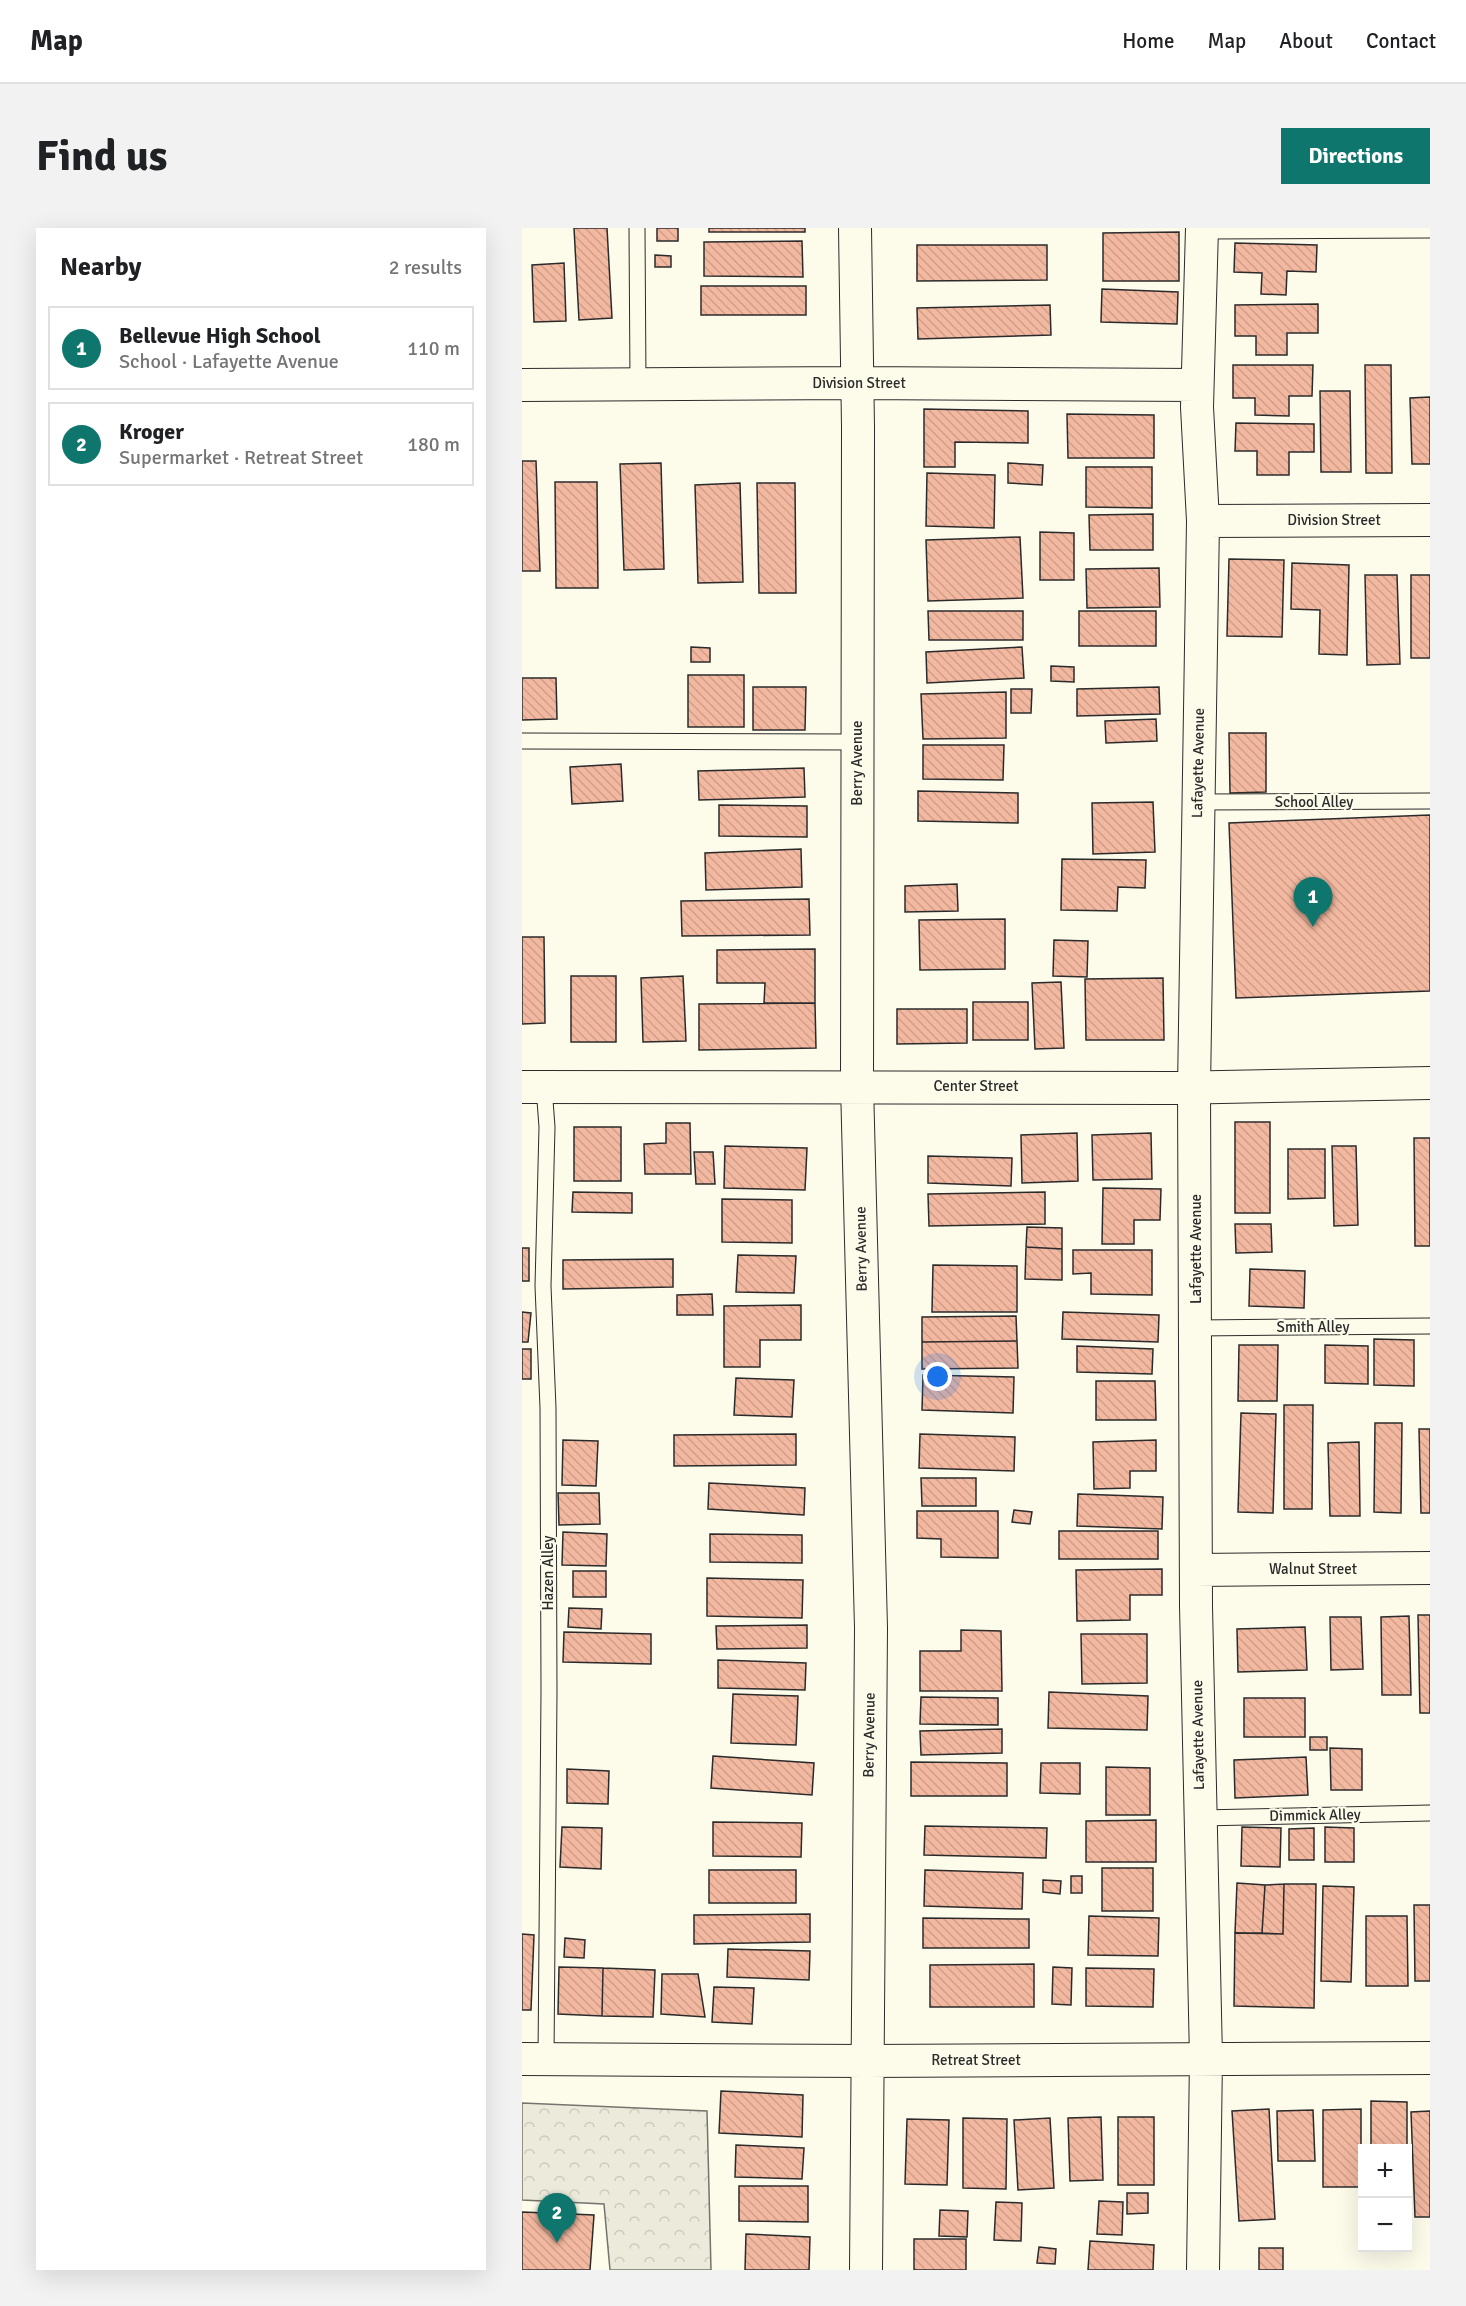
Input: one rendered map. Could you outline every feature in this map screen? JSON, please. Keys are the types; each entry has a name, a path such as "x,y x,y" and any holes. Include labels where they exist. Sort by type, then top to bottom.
{"street":[{"name":"Berry Avenue","path":"855,228 857,1086 871,1628 866,2270"},
{"name":"Lafayette Avenue","path":"1202,229 1197,385 1203,522 1194,1088 1196,1570 1206,2058 1203,2270"},
{"name":"Division Street","path":"522,385 638,383 1197,385"},
{"name":"Division Street","path":"1203,522 1430,520"},
{"name":"Center Street","path":"533,1087 1194,1088 1430,1083"},
{"name":"Walnut Street","path":"1196,1570 1430,1568"},
{"name":"Retreat Street","path":"534,2059 866,2061 1430,2058"}],"lane":[{"path":"637,228 638,383"},
{"path":"1202,229 1430,230"},
{"path":"522,741 857,742"},
{"name":"School Alley","path":"1197,802 1430,801"},
{"name":"Hazen Alley","path":"533,1087 547,1127 543,1286 548,1408 549,1692 534,2059"},
{"name":"Smith Alley","path":"1196,1328 1430,1326"},
{"name":"Dimmick Alley","path":"1200,1818 1430,1813"}],"green space":[{"path":"522,2103 707,2111 711,2270 610,2270 604,2204 522,2200"}],"building":[{"path":"574,228 607,228 612,318 579,320"},
{"path":"657,228 678,228 678,241 657,241"},
{"path":"709,228 805,228 805,232 709,232"},
{"path":"1179,232 1179,281 1103,281 1103,233"},
{"path":"802,241 803,277 704,276 704,242"},
{"path":"1235,243 1317,245 1316,272 1287,271 1286,295 1261,294 1262,273 1234,272"},
{"path":"917,245 1047,245 1047,280 917,281"},
{"path":"655,255 671,256 671,267 655,267"},
{"path":"564,263 566,321 534,322 532,265"},
{"path":"701,286 806,286 806,315 701,315"},
{"path":"1102,289 1178,292 1177,324 1101,322"},
{"path":"1318,304 1318,333 1287,333 1287,355 1256,355 1256,336 1235,336 1235,305"},
{"path":"1050,305 1051,335 918,339 917,308"},
{"path":"1233,365 1313,365 1312,396 1289,396 1289,416 1255,415 1255,398 1233,398"},
{"path":"1365,365 1391,365 1392,473 1366,473"},
{"path":"1320,391 1350,391 1351,472 1321,472"},
{"path":"1430,397 1430,464 1412,464 1410,398"},
{"path":"924,409 1028,411 1028,443 955,442 955,467 924,467"},
{"path":"1067,414 1154,415 1154,458 1068,458"},
{"path":"1236,423 1314,424 1314,452 1289,452 1289,475 1257,475 1257,451 1235,451"},
{"path":"522,461 536,461 540,571 522,571"},
{"path":"661,463 664,569 624,570 620,464"},
{"path":"1008,463 1043,465 1042,485 1008,483"},
{"path":"1086,467 1152,467 1152,508 1086,507"},
{"path":"927,473 995,475 994,528 926,526"},
{"path":"555,482 597,482 598,588 556,588"},
{"path":"740,483 743,582 698,583 695,485"},
{"path":"757,483 795,483 796,593 759,593"},
{"path":"1153,514 1153,550 1090,550 1089,515"},
{"path":"1040,532 1074,533 1074,580 1040,580"},
{"path":"1020,537 1023,598 928,601 926,540"},
{"path":"1229,559 1284,560 1282,637 1227,636"},
{"path":"1292,563 1349,565 1347,655 1319,654 1320,610 1291,609"},
{"path":"1159,568 1160,607 1087,608 1086,569"},
{"path":"1365,575 1397,575 1400,664 1367,665"},
{"path":"1411,575 1430,575 1430,658 1411,658"},
{"path":"928,611 1023,611 1023,640 929,640"},
{"path":"1079,611 1156,611 1156,646 1079,646"},
{"path":"691,647 710,648 710,662 691,662"},
{"path":"1022,647 1024,678 927,683 926,652"},
{"path":"1051,666 1074,667 1074,682 1051,681"},
{"path":"688,675 744,675 744,727 688,727"},
{"path":"522,678 556,678 557,719 522,720"},
{"path":"753,687 806,687 805,730 753,730"},
{"path":"1159,687 1160,714 1077,716 1077,689"},
{"path":"1011,689 1032,689 1031,713 1011,713"},
{"path":"1006,692 1006,738 923,739 921,694"},
{"path":"1156,719 1157,741 1106,743 1105,721"},
{"path":"1229,733 1266,733 1266,792 1230,793"},
{"path":"923,745 1004,745 1003,780 923,779"},
{"path":"621,764 623,801 572,804 570,767"},
{"path":"804,768 805,797 699,800 698,771"},
{"path":"918,791 1018,793 1018,823 918,821"},
{"path":"1153,802 1155,852 1093,854 1092,803"},
{"path":"719,805 807,806 807,837 719,836"},
{"path":"1430,815 1430,991 1236,998 1229,823"},
{"path":"801,849 802,887 706,890 705,853"},
{"path":"1062,859 1146,860 1145,888 1118,887 1117,911 1061,910"},
{"path":"957,884 958,911 905,912 905,886"},
{"path":"809,899 810,935 682,936 681,901"},
{"path":"1005,919 1005,969 920,970 919,920"},
{"path":"522,937 544,937 545,1023 522,1024"},
{"path":"1054,940 1088,941 1087,977 1053,976"},
{"path":"815,949 815,1003 764,1003 765,983 717,983 717,950"},
{"path":"571,976 616,976 616,1042 571,1042"},
{"path":"683,976 686,1041 643,1042 641,978"},
{"path":"1163,978 1164,1040 1086,1040 1085,979"},
{"path":"1061,982 1064,1048 1035,1049 1032,983"},
{"path":"973,1002 1028,1002 1028,1040 973,1040"},
{"path":"815,1003 816,1048 699,1050 699,1004"},
{"path":"897,1009 967,1009 967,1043 897,1044"},
{"path":"1235,1122 1270,1122 1270,1213 1235,1213"},
{"path":"666,1123 690,1123 691,1174 645,1174 644,1144 666,1143"},
{"path":"574,1127 621,1127 621,1181 574,1181"},
{"path":"1077,1133 1078,1181 1022,1183 1021,1135"},
{"path":"1151,1133 1152,1179 1093,1180 1092,1135"},
{"path":"1414,1138 1430,1138 1430,1246 1415,1246"},
{"path":"725,1146 807,1148 805,1190 724,1188"},
{"path":"1332,1146 1356,1146 1358,1225 1334,1226"},
{"path":"1288,1149 1325,1149 1325,1198 1288,1199"},
{"path":"694,1152 713,1152 715,1184 696,1184"},
{"path":"928,1156 1012,1158 1011,1186 928,1183"},
{"path":"1103,1188 1161,1189 1160,1220 1134,1220 1134,1244 1102,1244"},
{"path":"573,1192 632,1193 632,1213 572,1212"},
{"path":"1045,1192 1045,1224 929,1226 928,1194"},
{"path":"722,1199 792,1200 792,1243 722,1242"},
{"path":"1235,1224 1271,1224 1272,1252 1236,1253"},
{"path":"1027,1227 1062,1228 1062,1249 1026,1247"},
{"path":"1026,1247 1062,1249 1062,1280 1025,1279"},
{"path":"522,1248 529,1248 529,1281 522,1281"},
{"path":"1073,1250 1152,1250 1152,1295 1091,1294 1091,1273 1073,1274"},
{"path":"738,1255 796,1256 794,1293 736,1292"},
{"path":"673,1259 673,1287 563,1289 563,1260"},
{"path":"933,1265 1017,1266 1017,1312 932,1312"},
{"path":"1250,1269 1305,1271 1304,1308 1249,1306"},
{"path":"712,1294 713,1315 677,1315 677,1295"},
{"path":"801,1305 801,1340 760,1340 760,1367 724,1367 724,1306"},
{"path":"522,1312 531,1313 528,1342 522,1342"},
{"path":"1063,1312 1159,1315 1158,1342 1062,1339"},
{"path":"1016,1316 1017,1341 922,1342 922,1317"},
{"path":"1374,1339 1414,1340 1414,1386 1374,1385"},
{"path":"1017,1341 1018,1368 922,1369 922,1342"},
{"path":"1239,1345 1278,1345 1277,1401 1238,1401"},
{"path":"1325,1345 1368,1346 1368,1384 1325,1383"},
{"path":"1077,1346 1153,1349 1152,1374 1077,1372"},
{"path":"522,1349 531,1349 531,1379 522,1379"},
{"path":"923,1375 1014,1377 1013,1413 922,1410"},
{"path":"736,1378 794,1380 792,1417 734,1415"},
{"path":"1096,1381 1155,1381 1156,1420 1096,1420"},
{"path":"1284,1405 1313,1405 1312,1509 1284,1509"},
{"path":"1241,1413 1276,1414 1273,1513 1238,1512"},
{"path":"1375,1423 1402,1423 1401,1513 1374,1512"},
{"path":"1419,1429 1430,1429 1430,1513 1421,1513"},
{"path":"796,1434 796,1465 674,1466 674,1435"},
{"path":"920,1434 1015,1437 1014,1471 919,1468"},
{"path":"563,1440 598,1441 596,1486 562,1485"},
{"path":"1156,1440 1156,1471 1130,1471 1130,1488 1094,1489 1093,1442"},
{"path":"1359,1442 1360,1516 1330,1516 1328,1443"},
{"path":"921,1478 976,1478 976,1506 922,1506"},
{"path":"709,1483 805,1488 804,1515 708,1509"},
{"path":"558,1493 599,1493 600,1524 559,1525"},
{"path":"1078,1494 1163,1497 1162,1529 1077,1526"},
{"path":"1014,1510 1032,1512 1030,1524 1012,1522"},
{"path":"917,1511 998,1511 998,1558 941,1557 941,1539 917,1538"},
{"path":"1059,1531 1158,1531 1158,1559 1059,1559"},
{"path":"563,1532 607,1534 606,1566 562,1565"},
{"path":"710,1534 802,1535 802,1563 710,1562"},
{"path":"1162,1569 1162,1595 1130,1595 1130,1620 1077,1621 1076,1570"},
{"path":"573,1571 606,1571 606,1597 573,1597"},
{"path":"707,1578 803,1580 802,1618 707,1616"},
{"path":"569,1608 602,1609 601,1629 568,1627"},
{"path":"1418,1615 1430,1615 1430,1713 1420,1713"},
{"path":"1409,1616 1411,1695 1382,1695 1381,1617"},
{"path":"1330,1617 1361,1617 1363,1669 1331,1670"},
{"path":"807,1625 807,1648 717,1649 716,1626"},
{"path":"1305,1627 1307,1670 1238,1672 1237,1629"},
{"path":"961,1630 1001,1631 1002,1691 920,1691 920,1651 961,1651"},
{"path":"564,1632 651,1634 651,1664 563,1662"},
{"path":"1081,1634 1147,1634 1147,1683 1082,1684"},
{"path":"718,1660 806,1663 805,1690 718,1688"},
{"path":"1049,1692 1148,1696 1147,1730 1048,1728"},
{"path":"733,1694 798,1696 796,1745 731,1743"},
{"path":"921,1697 998,1698 998,1725 920,1724"},
{"path":"1244,1698 1305,1698 1305,1737 1244,1737"},
{"path":"1002,1729 1002,1753 921,1755 920,1731"},
{"path":"1310,1737 1327,1737 1327,1750 1310,1750"},
{"path":"1330,1748 1362,1749 1362,1790 1331,1790"},
{"path":"713,1756 814,1763 812,1795 711,1788"},
{"path":"1306,1757 1308,1795 1235,1798 1234,1760"},
{"path":"911,1762 1007,1763 1007,1796 911,1796"},
{"path":"1041,1763 1080,1763 1080,1794 1040,1793"},
{"path":"1106,1767 1150,1768 1150,1815 1106,1815"},
{"path":"567,1769 609,1771 608,1804 567,1803"},
{"path":"1156,1820 1156,1862 1086,1862 1086,1821"},
{"path":"713,1822 802,1823 801,1857 713,1856"},
{"path":"925,1826 1047,1828 1046,1858 924,1855"},
{"path":"562,1827 602,1828 601,1869 560,1867"},
{"path":"1242,1827 1281,1828 1280,1867 1241,1866"},
{"path":"1325,1827 1354,1828 1354,1862 1325,1862"},
{"path":"1314,1828 1314,1860 1289,1860 1289,1829"},
{"path":"1102,1868 1153,1868 1153,1911 1102,1911"},
{"path":"709,1870 796,1870 796,1903 709,1903"},
{"path":"925,1870 1023,1873 1022,1909 924,1906"},
{"path":"1071,1876 1082,1876 1082,1893 1071,1893"},
{"path":"1043,1880 1061,1881 1060,1894 1043,1892"},
{"path":"1237,1883 1265,1885 1262,1933 1235,1933"},
{"path":"1284,1884 1316,1884 1314,2008 1234,2006 1235,1933 1283,1934"},
{"path":"1284,1884 1283,1934 1262,1933 1265,1885"},
{"path":"1323,1886 1354,1887 1351,1982 1321,1981"},
{"path":"1414,1905 1430,1905 1430,1981 1415,1981"},
{"path":"810,1914 810,1942 694,1944 694,1915"},
{"path":"1089,1916 1159,1918 1158,1956 1088,1955"},
{"path":"1366,1916 1407,1916 1408,1986 1366,1986"},
{"path":"923,1918 1029,1919 1029,1948 923,1948"},
{"path":"522,1934 534,1935 531,2010 522,2010"},
{"path":"565,1938 585,1940 584,1958 564,1957"},
{"path":"728,1949 810,1951 809,1980 727,1977"},
{"path":"1034,1964 1034,2007 930,2007 930,1965"},
{"path":"559,1967 603,1968 602,2016 558,2014"},
{"path":"1053,1967 1072,1968 1071,2005 1052,2004"},
{"path":"603,1968 655,1970 653,2017 602,2016"},
{"path":"1086,1968 1154,1969 1153,2007 1086,2006"},
{"path":"662,1974 698,1974 705,2017 661,2014"},
{"path":"714,1987 754,1988 752,2024 712,2022"},
{"path":"721,2091 803,2095 802,2137 719,2133"},
{"path":"1371,2101 1407,2102 1407,2144 1371,2144"},
{"path":"1269,2109 1275,2219 1239,2221 1232,2111"},
{"path":"1361,2109 1358,2187 1323,2187 1323,2110"},
{"path":"1313,2110 1315,2161 1278,2161 1277,2111"},
{"path":"1430,2111 1430,2217 1415,2217 1411,2112"},
{"path":"1101,2117 1103,2180 1070,2181 1068,2118"},
{"path":"1118,2117 1154,2117 1154,2185 1118,2185"},
{"path":"963,2118 1007,2119 1006,2189 963,2188"},
{"path":"1050,2118 1054,2188 1018,2190 1014,2120"},
{"path":"907,2119 949,2120 947,2185 905,2184"},
{"path":"736,2145 804,2148 802,2179 735,2177"},
{"path":"739,2186 808,2186 808,2222 739,2221"},
{"path":"1127,2193 1148,2193 1148,2213 1127,2214"},
{"path":"1099,2201 1123,2202 1122,2235 1097,2234"},
{"path":"996,2202 1022,2203 1021,2241 994,2240"},
{"path":"940,2210 968,2211 967,2237 939,2236"},
{"path":"522,2212 594,2215 590,2270 522,2270"},
{"path":"746,2234 810,2237 809,2270 745,2270"},
{"path":"914,2239 966,2239 966,2270 914,2270"},
{"path":"1090,2241 1154,2245 1153,2270 1088,2270"},
{"path":"1039,2247 1056,2249 1055,2264 1037,2263"},
{"path":"1259,2248 1283,2248 1283,2270 1259,2270"}],"place":[{"name":"Bellevue High School","path":"1313,927"},
{"name":"Kroger","path":"557,2243"}]}
